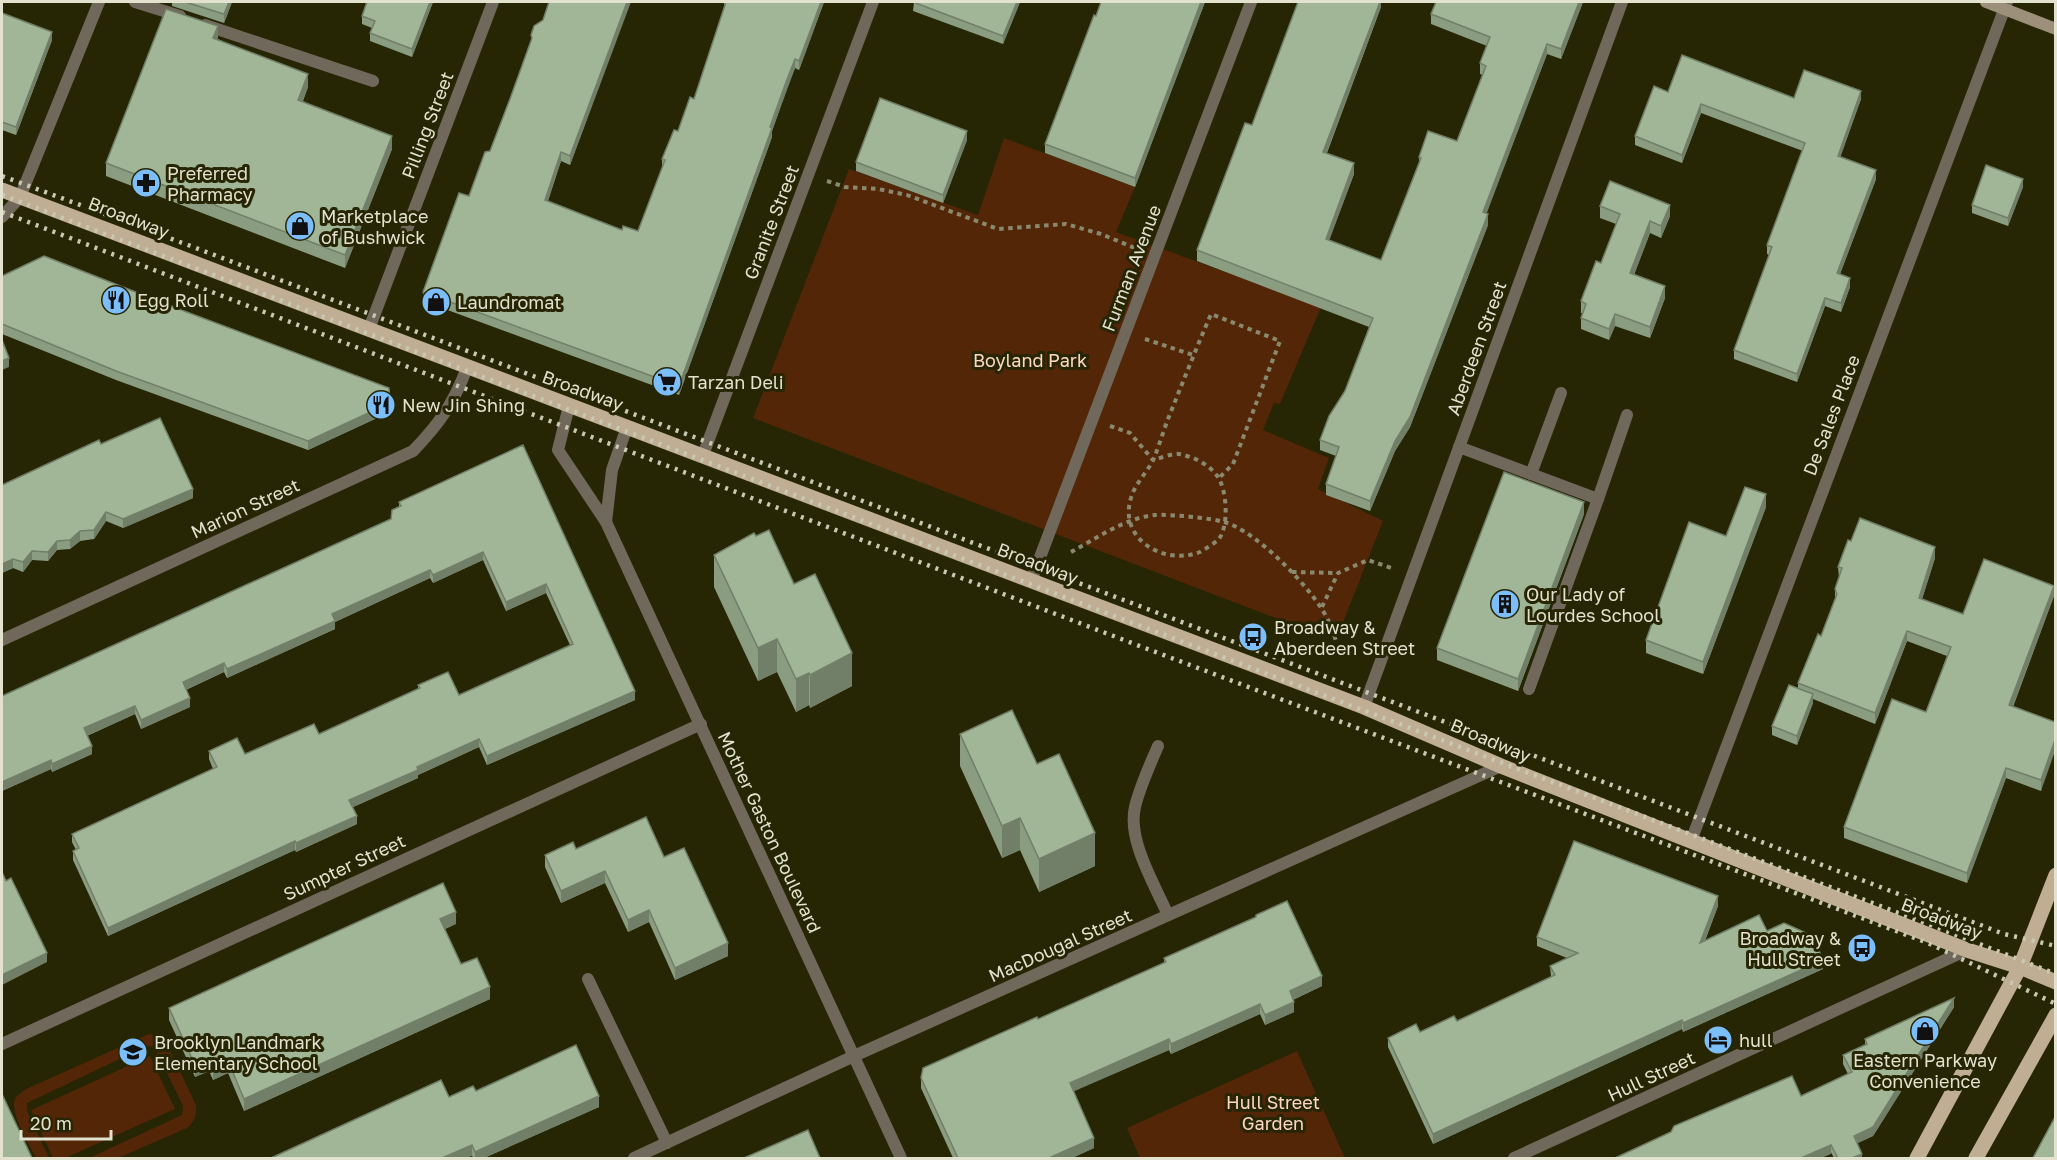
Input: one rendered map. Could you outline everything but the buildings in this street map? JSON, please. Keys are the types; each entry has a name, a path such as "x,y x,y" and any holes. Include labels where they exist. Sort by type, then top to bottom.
{"main road":[{"path":"1986,2 2005,5 2055,29"},
{"name":"Broadway","path":"2,190 1364,707 1501,766 1967,950 2020,967 2055,982"},
{"path":"1917,1158 2020,967 2055,875"},
{"path":"1976,1158 2055,1015"}],"street":[{"path":"2,217 20,197 99,2"},
{"path":"135,2 373,81"},
{"name":"Pilling Street","path":"369,329 493,2"},
{"name":"Granite Street","path":"703,455 873,2"},
{"name":"Furman Avenue","path":"1031,581 1251,2"},
{"name":"Aberdeen Street","path":"1364,707 1622,2"},
{"name":"De Sales Place","path":"1691,841 2005,5"},
{"name":"Marion Street","path":"2,639 413,451 437,426 458,393 467,368"},
{"path":"1531,474 1561,393"},
{"name":"Mother Gaston Boulevard","path":"569,406 558,450 606,522 901,1158"},
{"path":"1529,689 1627,415"},
{"path":"606,522 612,470 627,427"},
{"path":"1459,447 1598,499"},
{"name":"Sumpter Street","path":"2,1044 701,724"},
{"path":"1158,746 1135,806 1133,822 1136,839 1168,915"},
{"name":"MacDougal Street","path":"634,1158 854,1056 1501,766"},
{"name":"Hull Street","path":"1514,1158 1967,950"},
{"path":"588,979 667,1143"}],"path":[{"path":"808,174 845,186 908,195 998,229 1066,224 1101,234 1155,256"},
{"path":"1153,460 1177,453 1206,464 1219,478 1225,502 1225,522 1218,539 1200,552 1174,557 1151,549 1135,534 1130,521 1130,499 1153,460 1211,314 1280,341 1233,464 1219,478"},
{"path":"1126,333 1193,355"},
{"path":"1093,420 1130,434 1153,460"},
{"path":"1071,552 1130,521 1155,515 1225,522 1248,534 1292,572 1322,607 1330,622 1341,657"},
{"path":"1292,572 1338,573 1368,560 1412,576"},
{"path":"1322,607 1338,573"}],"green space":[{"name":"Boyland Park","path":"1004,138 1135,187 1116,232 1321,307 1280,404 1274,403 1263,430 1329,458 1318,489 1383,521 1342,625 1320,635 753,418 849,169 978,215"},
{"path":"149,1034 158,1036 166,1042 196,1105 195,1118 190,1125 118,1158 89,1158 182,1115 183,1106 156,1050 147,1046 27,1103 27,1111 49,1158 36,1158 17,1120 14,1105 17,1096 26,1089"},
{"name":"Hull Street Garden","path":"1297,1051 1345,1158 1140,1158 1127,1128"},
{"path":"150,1056 175,1109 65,1158 53,1158 31,1110"}],"railway":[{"path":"2,176 2004,934 2056,946"},
{"path":"2,195 2056,974"},
{"path":"2,212 1137,645 1928,943 2056,1004"}],"place":[{"name":"Preferred Pharmacy","path":"146,183"},
{"name":"Marketplace of Bushwick","path":"300,226"},
{"name":"Egg Roll","path":"116,300"},
{"name":"Laundromat","path":"436,302"},
{"name":"Tarzan Deli","path":"667,382"},
{"name":"New Jin Shing","path":"381,405"},
{"name":"Our Lady of Lourdes School","path":"1505,604"},
{"name":"Broadway & Aberdeen Street","path":"1253,637"},
{"name":"Broadway & Hull Street","path":"1862,948"},
{"name":"Eastern Parkway Convenience","path":"1925,1031"},
{"name":"hull","path":"1718,1040"},
{"name":"Brooklyn Landmark Elementary School","path":"133,1052"}]}
